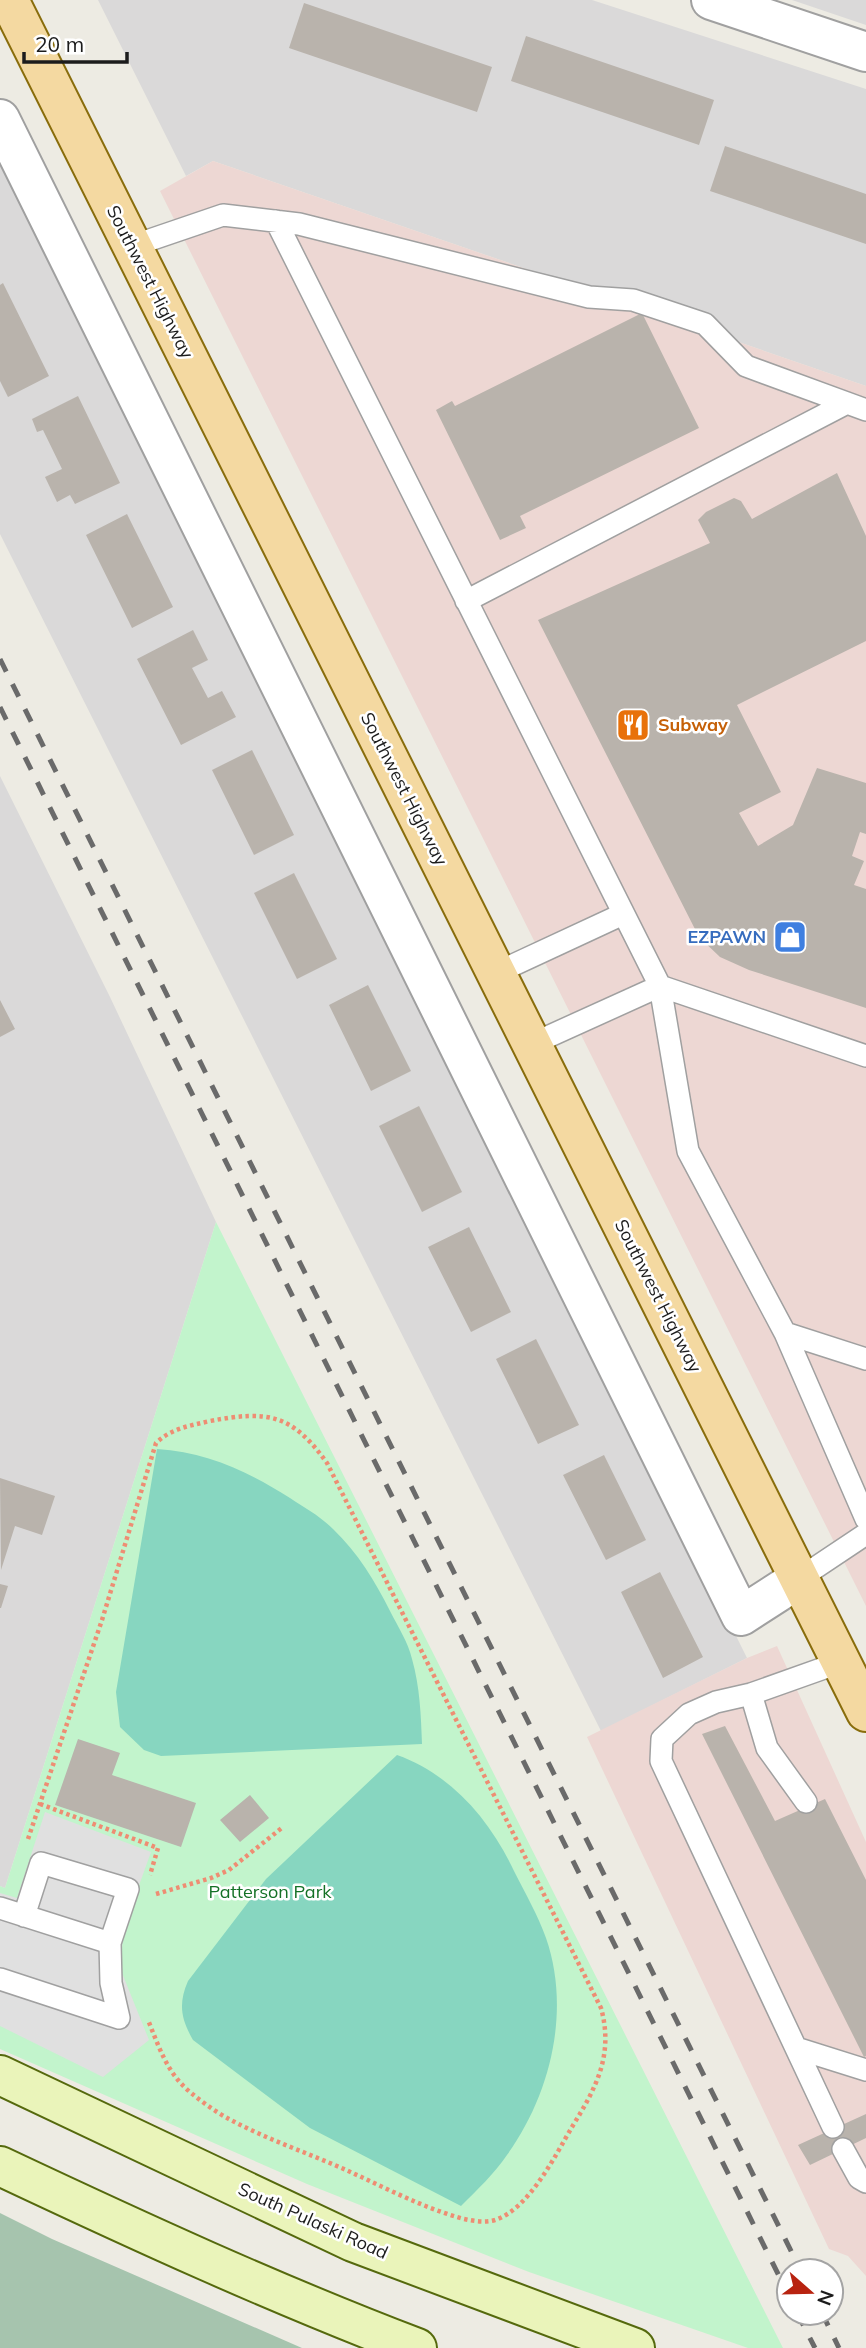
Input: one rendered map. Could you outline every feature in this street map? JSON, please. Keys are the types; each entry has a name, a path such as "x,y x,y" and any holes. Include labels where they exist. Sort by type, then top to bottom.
{"main road":[{"name":"Southwest Highway","path":"9,0 866,1712"},
{"name":"South Pulaski Road","path":"0,2075 353,2242 635,2348"},
{"path":"0,2166 209,2263 417,2348"}],"street":[{"path":"711,0 866,52"},
{"path":"0,119 741,1616 800,1578"}],"lane":[{"path":"132,246 223,215 299,224 589,297 633,300 705,324 746,366 857,406"},
{"path":"276,221 660,986 688,1152 785,1332 866,1519"},
{"path":"466,601 857,406"},
{"path":"496,973 624,914"},
{"path":"532,1044 660,986 866,1056"},
{"path":"785,1332 866,1359"},
{"path":"800,1578 866,1534"},
{"path":"832,2127 661,1761 662,1739 690,1714 716,1702 751,1694 841,1662"},
{"path":"751,1694 766,1748 806,1802"},
{"path":"0,1979 118,2018 111,1983 110,1943 128,1889 41,1863 24,1916"},
{"path":"0,1908 110,1943"},
{"path":"796,2048 866,2070"},
{"path":"843,2149 859,2178 866,2182"}],"path":[{"path":"28,1841 102,1620 156,1443 167,1432 176,1429 242,1415 262,1415 282,1421 313,1443 327,1463 601,2008 606,2044 603,2064 592,2094 551,2164 524,2200 495,2220 480,2221 437,2210 229,2119 174,2077 165,2063 145,2014"},
{"path":"40,1804 158,1848 146,1886"},
{"path":"152,1895 229,1870 283,1827"}],"shaded area":[{"path":"98,0 592,0 866,89 866,386 213,161 186,176"},
{"path":"792,0 866,0 866,25"},
{"path":"0,151 747,1658 601,1731 0,534"},
{"path":"213,161 866,386 866,1606 160,191"},
{"path":"0,776 110,997 216,1222 5,1888 0,1886"},
{"path":"777,1646 866,1842 866,2276 848,2256 829,2249 587,1737 747,1658"},
{"path":"45,1812 151,1852 124,1927 120,1968 149,2040 103,2077 0,2026 0,1893 17,1898"}],"green space":[{"name":"Patterson Park","path":"216,1222 783,2348 748,2348 529,2272 307,2184 0,2049 0,1886 5,1888"},
{"path":"157,1449 193,1454 243,1472 312,1512 342,1538 372,1578 408,1647 415,1670 422,1744 161,1756 144,1750 120,1727 116,1692"},
{"path":"397,1755 435,1774 467,1801 481,1817 504,1852 535,1912 553,1965 557,1994 556,2022 545,2079 522,2131 502,2162 461,2206 310,2128 193,2040 182,2011 188,1981 266,1879"},
{"path":"0,2213 52,2239 302,2348 0,2348"}],"building":[{"path":"304,3 492,67 477,112 289,48"},
{"path":"526,36 714,100 699,145 511,81"},
{"path":"725,146 866,194 866,244 710,191"},
{"path":"3,283 49,376 8,397 0,381 0,285"},
{"path":"642,313 699,428 520,516 526,528 500,540 436,410 452,401 455,406"},
{"path":"78,396 120,483 75,504 70,495 57,502 45,477 62,469 43,430 37,432 32,419"},
{"path":"837,473 866,536 866,641 737,705 781,792 739,813 758,846 793,825 817,768 866,783 866,834 860,832 852,856 864,861 854,885 866,889 866,1008 749,970 720,957 699,937 538,620 710,543 698,520 706,512 734,498 741,501 752,519"},
{"path":"127,514 173,607 132,628 86,535"},
{"path":"193,630 208,660 192,668 208,698 222,691 236,717 181,745 137,659"},
{"path":"252,750 294,835 254,855 212,770"},
{"path":"294,873 337,959 297,979 254,893"},
{"path":"368,985 411,1071 371,1091 329,1005"},
{"path":"0,1000 15,1029 0,1037"},
{"path":"419,1106 462,1192 422,1212 379,1126"},
{"path":"469,1227 511,1312 471,1332 428,1247"},
{"path":"536,1339 579,1425 538,1444 496,1359"},
{"path":"604,1455 646,1540 606,1560 563,1475"},
{"path":"0,1478 55,1496 42,1535 15,1526 1,1570"},
{"path":"660,1572 703,1657 663,1678 621,1592"},
{"path":"0,1584 8,1586 1,1608 0,1608"},
{"path":"725,1726 775,1821 825,1799 866,1880 864,2057 702,1734"},
{"path":"78,1739 120,1753 112,1775 196,1803 181,1847 55,1805"},
{"path":"250,1795 269,1818 240,1842 220,1820"},
{"path":"866,2114 866,2138 810,2165 798,2145"}],"railway":[{"path":"0,659 794,2257"},
{"path":"0,707 775,2268"},
{"path":"804,2327 815,2348"},
{"path":"829,2327 839,2348"}],"place":[{"name":"Subway","path":"633,725"},
{"name":"EZPAWN","path":"790,937"}]}
